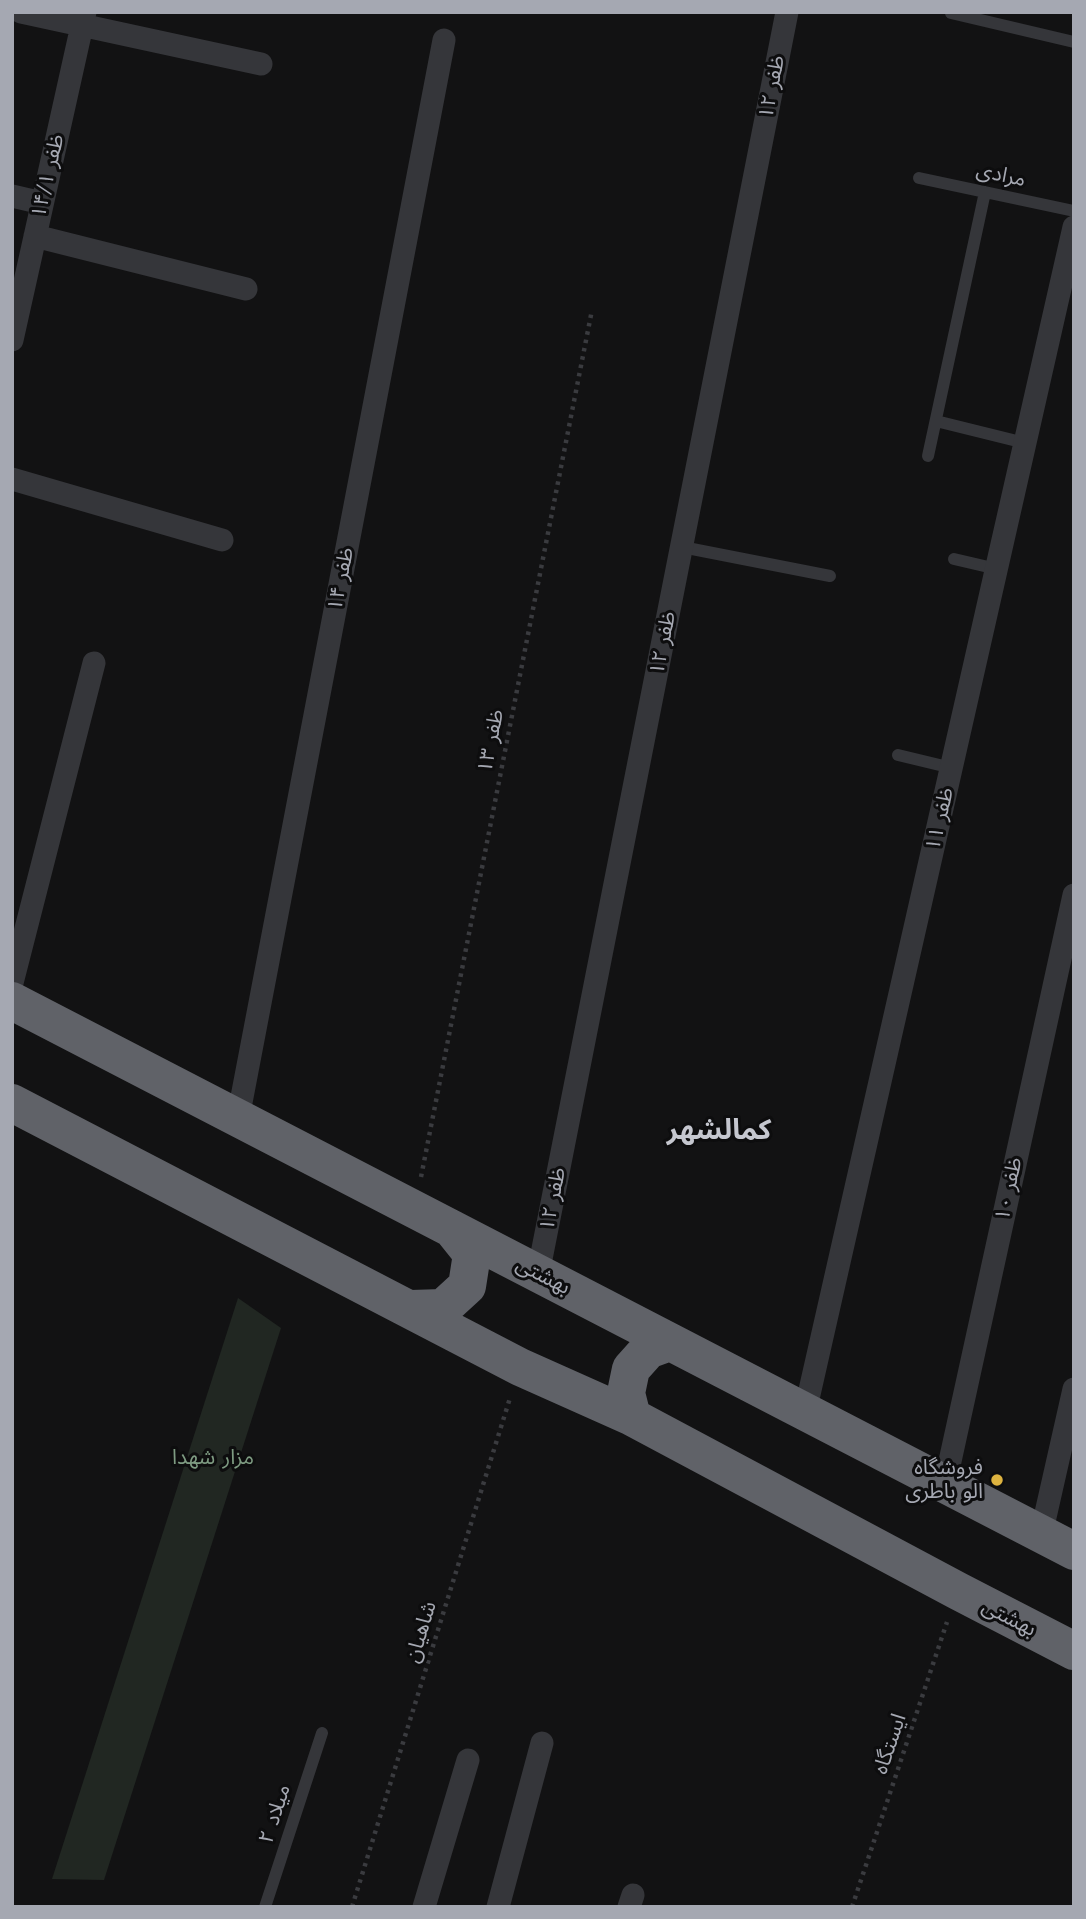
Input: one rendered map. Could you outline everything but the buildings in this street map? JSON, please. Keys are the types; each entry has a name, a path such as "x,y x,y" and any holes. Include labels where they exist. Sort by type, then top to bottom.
{"highway":[{"name":"بهشتی","path":"12,1001 1058,1543"},
{"name":"بهشتی","path":"12,1104 520,1367 632,1417 1074,1651"},
{"path":"411,1310 443,1308 467,1286 472,1254 452,1228"},
{"path":"632,1417 626,1393 631,1369 648,1350 670,1342"}],"street":[{"path":"21,12 83,19 261,64"},
{"name":"ظفر ۱۲","path":"538,1273 787,12"},
{"name":"ظفر ۱۴/۱","path":"12,340 83,19"},
{"name":"ظفر ۱۴","path":"238,1118 444,40"},
{"path":"12,196 42,203"},
{"name":"ظفر ۱۱","path":"805,1412 1074,227"},
{"path":"35,236 246,289"},
{"path":"12,479 222,540"},
{"path":"12,983 94,663"},
{"name":"ظفر ۱۰","path":"945,1484 1074,895"},
{"path":"1058,1543 1074,1389"},
{"path":"498,1907 542,1743"},
{"path":"425,1907 468,1760"}],"lane":[{"path":"951,13 1074,42"},
{"name":"مرادی","path":"919,178 1074,211"},
{"path":"928,456 985,191"},
{"path":"936,421 1025,443"},
{"path":"682,547 830,576"},
{"path":"954,559 997,569"},
{"path":"898,755 951,768"},
{"name":"میلاد ۲","path":"265,1907 322,1733"}],"path":[{"name":"ظفر ۱۳","path":"421,1178 592,310"},
{"name":"شاهیان","path":"352,1907 520,1367"},
{"name":"ایستگاه","path":"852,1907 958,1591"}],"green space":[{"name":"مزار شهدا","path":"238,1298 281,1328 104,1880 52,1879"}],"place":[{"name":"فروشگاه الو باطری","path":"997,1480"}],"district":[{"name":"کمالشهر","path":"719,1131"}]}
